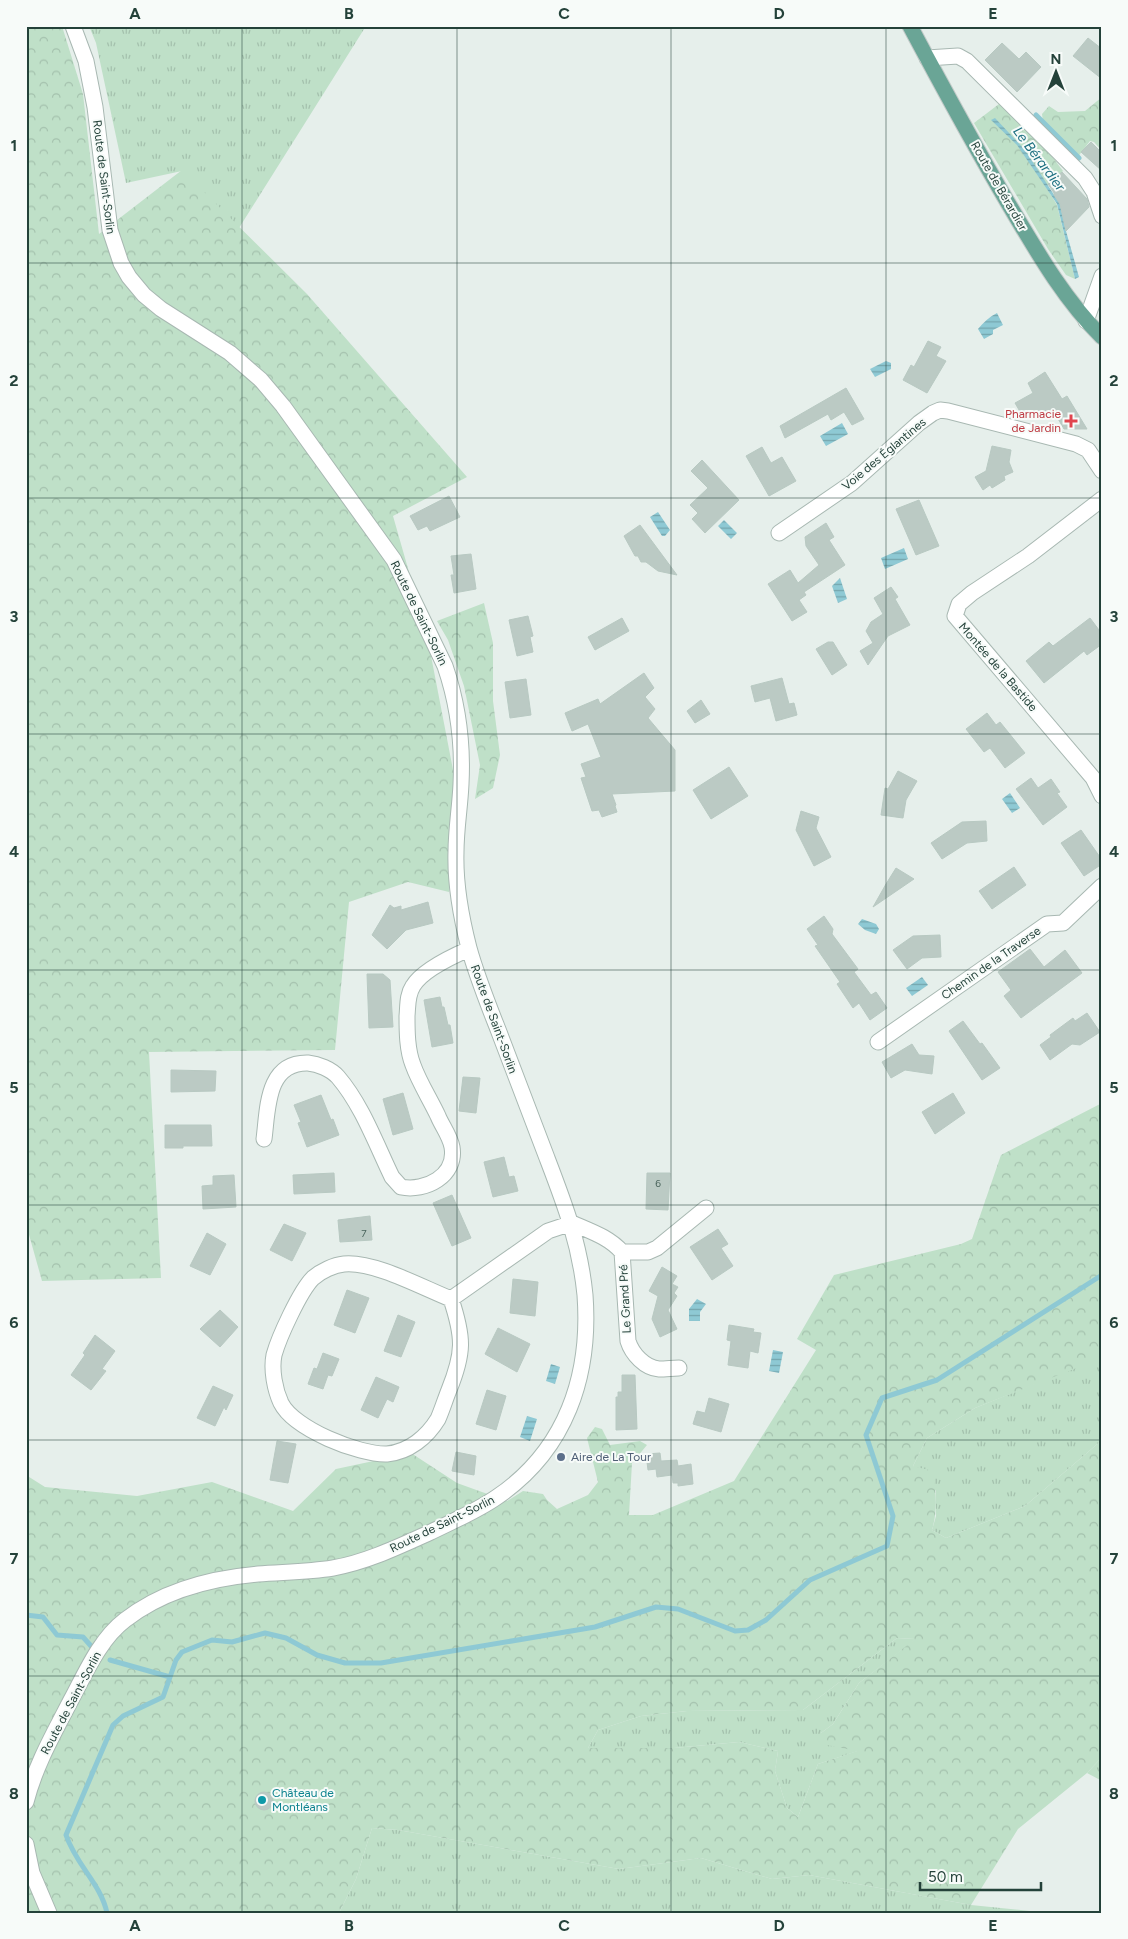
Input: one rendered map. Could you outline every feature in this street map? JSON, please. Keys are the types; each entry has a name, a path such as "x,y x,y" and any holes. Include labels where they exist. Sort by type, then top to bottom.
{"main road":[{"name":"Route de Bérardier","path":"910,26 984,161 1033,245 1064,293 1086,321 1102,337"}],"street":[{"name":"Route de Saint-Sorlin","path":"26,1802 31,1783 50,1740 91,1662 109,1636 123,1621 143,1608 172,1594 209,1582 252,1574 334,1568 390,1551 495,1499 530,1471 554,1440 567,1415 579,1376 585,1326 583,1274 572,1223 479,981 469,949 462,914 456,853 461,781 459,734 451,683 442,658 394,560 283,406 261,380 230,353 161,309 144,295 129,277 121,263 110,230 95,107 86,61 73,26"},
{"path":"927,58 958,56 967,61 1085,178 1094,192 1102,216"},
{"path":"1086,321 1102,276"},
{"name":"Voie des Églantines","path":"780,533 852,483 919,423 940,410 1076,444 1088,450 1102,471"},
{"name":"Montée de la Bastide","path":"1102,499 1042,546 959,604 955,616 1093,778 1102,796"},
{"name":"Chemin de la Traverse","path":"878,1042 1047,924 1063,922 1102,886"},
{"path":"264,1139 272,1089 278,1075 296,1063 313,1064 326,1068 337,1075 343,1083 354,1099 392,1177 401,1187 422,1188 434,1183 444,1174 449,1166 452,1148 412,1064 407,1032 408,998 417,980 452,957 469,949"},
{"name":"Le Grand Pré","path":"622,1252 648,1252 657,1248 706,1208"},
{"path":"451,1299 548,1231 572,1223"},
{"name":"Le Grand Pré","path":"572,1223 604,1237 622,1252 628,1341 632,1353 657,1369 679,1368"},
{"path":"344,1264 360,1264 374,1267 451,1299 462,1339 461,1357 438,1418 428,1434 416,1444 387,1454 367,1452 317,1434 288,1415 276,1389 273,1374 274,1356 300,1298 313,1278 324,1271 344,1264"},
{"path":"26,1844 32,1873 49,1913"}],"green space":[{"path":"26,26 62,26 83,94 99,234 182,170 307,294 467,477 393,516 427,635 454,775 449,892 408,882 349,902 335,1050 149,1052 161,1278 42,1281 26,1224"},
{"path":"89,26 366,26 239,228 182,171 126,183 96,43"},
{"path":"1102,97 1102,151 1094,142 1090,141 1077,158 1043,122 1042,114 1049,106 1058,112 1085,111"},
{"path":"999,104 1032,130 1063,171 1046,187 1057,205 1075,279 1066,275 1048,249 974,123"},
{"path":"484,603 493,643 493,701 500,755 493,788 475,799 480,765 464,686 448,640 437,621"},
{"path":"1102,1103 1102,1358 975,1408 927,1438 913,1466 933,1471 936,1501 932,1530 946,1538 1025,1506 1102,1440 1102,1757 1087,1773 1018,1829 971,1905 809,1875 772,1879 701,1858 619,1869 398,1830 372,1828 356,1879 339,1913 26,1913 26,1475 45,1487 137,1496 212,1482 293,1511 336,1469 411,1453 457,1483 507,1501 523,1491 543,1494 557,1509 588,1495 598,1482 587,1438 595,1427 602,1429 610,1445 640,1441 647,1445 632,1463 629,1515 653,1515 734,1481 816,1350 797,1339 834,1275 961,1244 972,1239 1001,1155","holes":["897,1638 915,1639 859,1683 833,1724 821,1733 822,1744 857,1751 818,1764 798,1817 787,1808 775,1771 778,1751 739,1742 674,1748 588,1748 598,1730 641,1716 687,1711 803,1710"]},
{"path":"1102,1358 1102,1440 1025,1506 946,1538 932,1530 936,1516 936,1491 913,1466 927,1438 975,1408"},
{"path":"897,1638 916,1639 859,1683 833,1724 821,1733 858,1751 818,1764 798,1817 787,1808 775,1771 778,1751 739,1742 674,1748 588,1748 598,1730 641,1716 687,1711 803,1710"},
{"path":"1102,1757 1102,1781 1087,1773"},
{"path":"372,1828 398,1830 619,1869 701,1858 772,1879 809,1875 971,1905 1050,1913 339,1913 356,1879"}],"water":[{"path":"995,118 1025,150 1060,204 1079,277 1075,279 1057,204 1017,145 991,120"},
{"path":"997,313 1003,325 993,330 993,334 984,339 978,329 986,320"},
{"path":"886,361 891,363 891,369 875,377 870,369"},
{"path":"842,423 848,434 826,446 820,436"},
{"path":"658,512 670,530 665,536 662,536 650,517"},
{"path":"724,520 737,533 731,539 718,526"},
{"path":"904,548 908,559 885,569 881,558"},
{"path":"840,578 847,599 838,603 832,586"},
{"path":"1010,793 1020,808 1012,813 1002,799"},
{"path":"862,919 876,924 879,929 876,934 865,930 858,924"},
{"path":"922,977 928,985 912,996 906,988"},
{"path":"697,1299 706,1304 700,1312 700,1321 689,1321 689,1309"},
{"path":"773,1350 783,1352 779,1373 769,1371"},
{"path":"551,1364 560,1367 555,1384 546,1381"},
{"path":"527,1416 537,1419 530,1441 520,1437"}],"building":[{"path":"1088,38 1102,49 1102,79 1073,56"},
{"path":"1002,43 1019,59 1026,52 1041,67 1017,92 985,60"},
{"path":"1091,142 1102,153 1102,171 1081,152"},
{"path":"1062,172 1087,199 1089,207 1066,231 1060,204 1048,184"},
{"path":"928,341 941,347 936,356 946,361 927,393 903,380 911,365 914,367"},
{"path":"1045,372 1062,399 1067,396 1087,429 1064,429 1057,417 1051,419 1046,413 1041,416 1039,413 1032,416 1022,415 1015,403 1033,393 1028,383"},
{"path":"846,388 864,419 852,425 844,412 831,420 828,414 785,438 780,426"},
{"path":"992,446 1011,450 1009,462 1013,472 1004,476 1005,480 992,488 990,485 983,490 975,477 986,471"},
{"path":"762,447 771,463 782,457 796,481 769,496 746,456"},
{"path":"702,460 739,500 705,533 692,519 698,513 690,505 708,488 691,471"},
{"path":"449,496 460,517 430,531 427,526 418,530 410,516"},
{"path":"919,500 939,546 916,555 896,509"},
{"path":"826,523 834,537 829,540 845,565 804,592 806,595 799,600 807,612 792,621 768,584 790,570 798,583 819,565 806,546 805,537"},
{"path":"640,525 677,575 658,571 646,562 641,562 638,556 635,556 624,536"},
{"path":"471,554 476,589 454,593 451,575 454,575 451,556"},
{"path":"891,587 898,597 895,599 910,625 888,636 868,665 860,651 873,643 866,631 871,622 883,614 874,598"},
{"path":"528,616 533,636 530,637 533,652 517,656 509,620"},
{"path":"622,618 629,631 595,650 588,637"},
{"path":"1090,618 1102,634 1102,644 1087,655 1084,651 1044,683 1026,661 1049,642 1053,646"},
{"path":"828,642 833,642 847,665 832,675 816,649"},
{"path":"644,673 654,688 645,697 655,709 648,718 675,750 675,791 612,794 617,812 602,817 599,810 592,811 581,778 586,777 581,764 601,757 588,724 572,731 565,713 598,699 600,704"},
{"path":"782,678 789,704 794,703 797,715 776,721 770,698 755,702 751,686"},
{"path":"526,679 531,715 510,718 505,682"},
{"path":"701,700 710,714 695,723 687,711"},
{"path":"987,713 996,725 1000,722 1025,753 1005,768 990,748 984,752 966,729"},
{"path":"729,767 748,796 711,819 693,790"},
{"path":"898,771 917,781 906,800 903,818 881,815 885,788 888,789"},
{"path":"1031,778 1038,788 1051,779 1060,792 1057,793 1067,807 1043,825 1016,789"},
{"path":"801,811 819,817 816,828 831,857 814,866 796,830"},
{"path":"986,821 987,841 967,843 942,859 931,843 962,822"},
{"path":"1081,830 1102,860 1102,864 1084,876 1061,843"},
{"path":"1014,867 1026,885 992,909 979,891"},
{"path":"896,868 914,879 873,907 886,884"},
{"path":"428,902 433,923 406,930 387,949 372,935 390,905 394,908 401,906 401,910"},
{"path":"824,916 833,929 832,934 858,969 854,972 871,995 876,992 887,1008 870,1020 859,1003 853,1008 837,984 840,982 815,946 818,945 807,929"},
{"path":"940,935 941,957 922,958 907,969 893,950 913,936"},
{"path":"1030,949 1044,967 1065,950 1082,973 1021,1018 1004,996 1011,990 998,972"},
{"path":"367,974 383,974 390,980 393,1027 369,1028"},
{"path":"440,997 448,1025 450,1025 453,1043 432,1047 424,1000"},
{"path":"1087,1013 1100,1032 1080,1045 1072,1044 1050,1060 1040,1045 1073,1018 1075,1021"},
{"path":"963,1021 1000,1068 982,1080 949,1031"},
{"path":"912,1044 919,1055 934,1056 932,1074 905,1070 891,1078 882,1062"},
{"path":"171,1070 216,1071 215,1091 171,1092"},
{"path":"463,1077 480,1078 476,1113 459,1111"},
{"path":"403,1093 413,1129 393,1135 383,1099"},
{"path":"953,1093 965,1113 935,1134 922,1112"},
{"path":"321,1095 339,1135 307,1147 298,1123 301,1122 294,1105"},
{"path":"165,1125 211,1125 212,1146 165,1148"},
{"path":"504,1157 509,1177 514,1176 518,1191 493,1197 484,1162"},
{"path":"334,1173 335,1192 294,1194 293,1175"},
{"path":"647,1173 670,1173 668,1210 646,1209"},
{"path":"234,1175 236,1207 203,1209 202,1186 213,1185 213,1176"},
{"path":"452,1195 471,1238 452,1246 433,1203"},
{"path":"370,1216 372,1240 340,1242 338,1220"},
{"path":"284,1224 306,1233 292,1261 270,1250"},
{"path":"718,1229 728,1244 721,1248 733,1266 712,1280 690,1247"},
{"path":"207,1233 226,1244 210,1275 190,1266"},
{"path":"662,1267 677,1276 672,1284 678,1287 674,1293 677,1296 668,1310 677,1329 660,1337 652,1319 658,1296 649,1291"},
{"path":"513,1279 538,1282 535,1316 510,1313"},
{"path":"347,1290 369,1298 355,1333 334,1325"},
{"path":"220,1310 238,1327 220,1347 200,1329"},
{"path":"398,1315 415,1322 401,1357 384,1351"},
{"path":"729,1325 754,1329 753,1332 761,1333 758,1353 750,1351 748,1368 728,1365 731,1341 727,1340"},
{"path":"498,1328 530,1344 517,1372 485,1354"},
{"path":"95,1335 115,1351 102,1369 106,1371 91,1390 71,1375 85,1355 83,1353"},
{"path":"323,1353 339,1359 332,1376 328,1375 323,1389 308,1384 314,1368 317,1369"},
{"path":"622,1375 635,1375 637,1429 616,1430 616,1397 618,1397 618,1392 622,1392"},
{"path":"376,1377 399,1387 393,1402 387,1399 378,1418 361,1410"},
{"path":"213,1386 233,1395 226,1410 224,1407 215,1426 197,1418"},
{"path":"487,1390 506,1396 496,1430 476,1424"},
{"path":"709,1398 729,1404 721,1432 693,1424 697,1411 705,1413"},
{"path":"277,1441 296,1444 288,1483 270,1480"},
{"path":"456,1452 476,1456 474,1475 452,1471"},
{"path":"660,1453 661,1461 677,1460 678,1466 691,1464 693,1484 678,1486 678,1483 673,1483 672,1475 657,1477 656,1469 648,1470 646,1454"},
{"path":"264,1792 270,1795 273,1801 270,1807 264,1810 258,1807 255,1801 258,1795"}],"waterway":[{"path":"1036,115 1079,158"},
{"path":"107,1913 94,1883 70,1846 66,1835 113,1725 123,1716 163,1697 176,1660 182,1652 212,1640 232,1642 265,1633 286,1638 317,1655 345,1663 381,1663 595,1627 656,1607 678,1609 735,1631 748,1630 766,1620 810,1580 887,1546 893,1516 866,1435 882,1398 937,1380 1102,1275"},
{"path":"26,1615 43,1617 57,1635 83,1637 91,1646"},
{"path":"110,1660 170,1677"}],"place":[{"name":"Pharmacie de Jardin","path":"1071,421"},
{"name":"Aire de La Tour","path":"561,1457"},
{"name":"Château de Montléans","path":"262,1800"}],"water label":[{"name":"Le Bérardier","path":"1039,159"}]}
